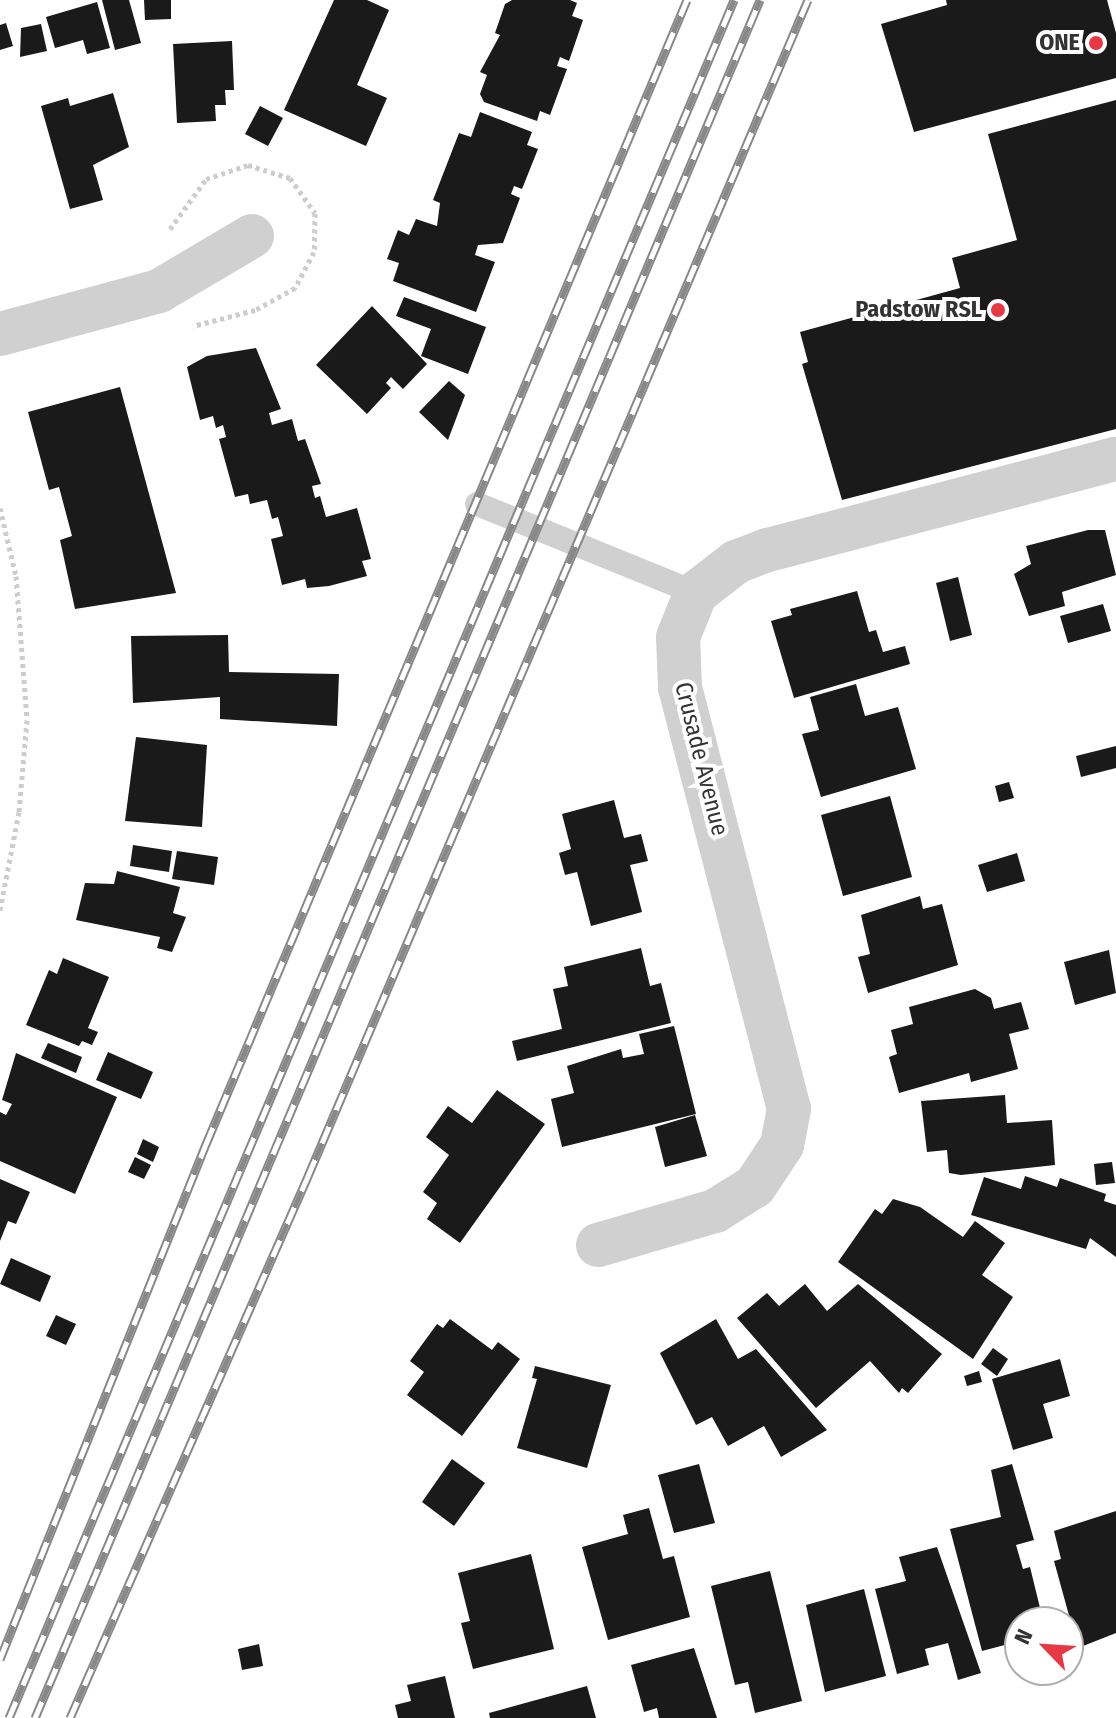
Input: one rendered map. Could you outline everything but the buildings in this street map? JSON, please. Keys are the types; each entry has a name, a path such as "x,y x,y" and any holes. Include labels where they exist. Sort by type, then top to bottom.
{"street":[{"path":"0,334 159,291 252,236"},
{"name":"Crusade Avenue","path":"598,1245 715,1211 755,1186 782,1145 789,1109 680,688 678,637 696,593 736,562 768,550 1116,459"}],"lane":[{"path":"477,504 696,593"}],"path":[{"path":"0,508 16,576 27,720 19,812 0,910"}],"railway":[{"path":"0,1659 206,1144 687,0"},
{"path":"9,1718 734,0"},
{"path":"35,1718 760,0"},
{"path":"70,1718 308,1176 808,0"}],"place":[{"name":"ONE","path":"1096,43"},
{"name":"Padstow RSL","path":"998,310"}]}
